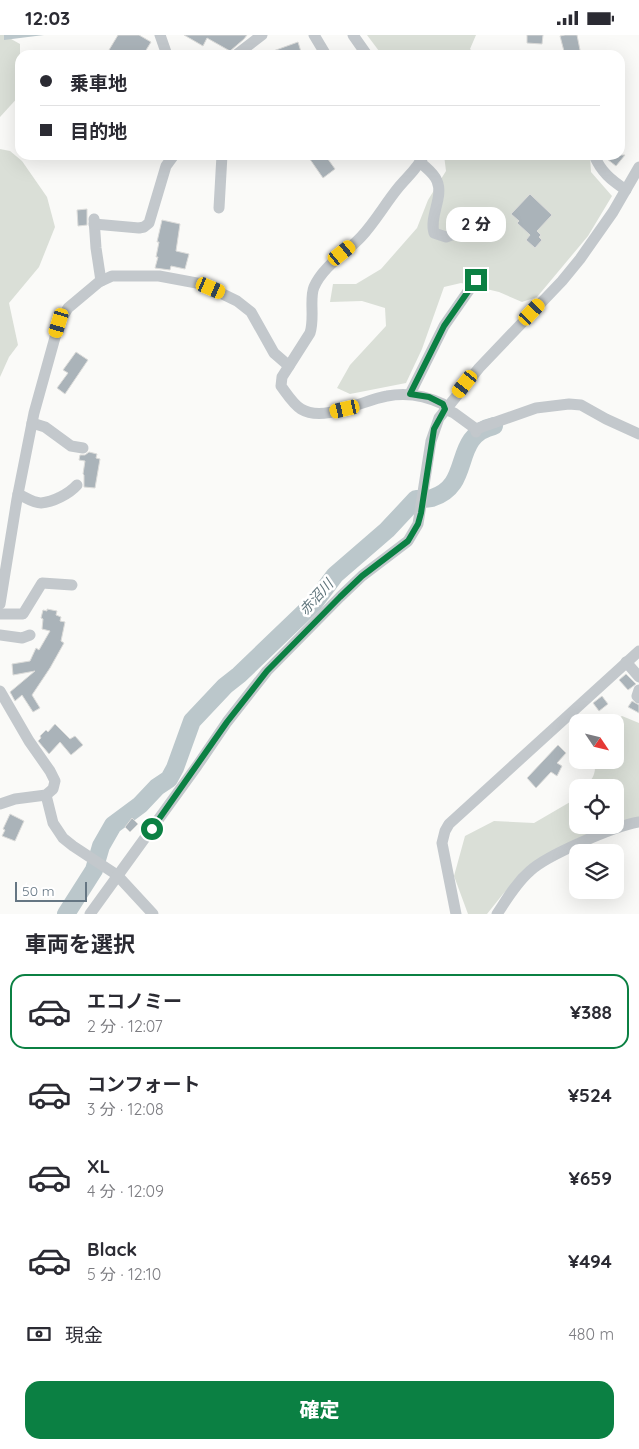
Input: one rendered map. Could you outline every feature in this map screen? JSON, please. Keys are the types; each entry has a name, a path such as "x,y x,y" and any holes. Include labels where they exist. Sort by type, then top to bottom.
{"street":[{"path":"160,35 165,50"},
{"path":"242,50 262,35"},
{"path":"314,35 323,50"},
{"path":"353,35 364,50"},
{"path":"101,281 94,221 139,228 147,225 166,166 170,160"},
{"path":"219,208 222,160"},
{"path":"421,160 397,189 375,221 361,237 334,261 314,287 313,325 310,333 282,377 281,385 292,401 301,409 309,412 333,412 388,395 410,394 429,397 443,404 445,409 454,413 476,431 536,408 569,404 581,405 606,419 639,433"},
{"path":"423,160 434,175 439,189 432,226 434,233 446,237 471,228"},
{"path":"596,160 602,170 626,190"},
{"path":"90,914 227,722 267,671 362,576 408,541 418,524 421,513 434,429 445,409 479,368 562,281 580,259 639,167"},
{"path":"0,604 18,493 32,423 52,344 62,316 68,308 101,281 112,276 159,276 202,284 237,301 251,312 274,353 289,365"},
{"path":"410,394 444,326 476,280"},
{"path":"32,423 45,427 71,446 82,448"},
{"path":"18,493 31,501 41,503 67,493 77,485"},
{"path":"0,614 23,613 33,601 42,583 72,585"},
{"path":"0,635 22,637 30,635"},
{"path":"456,914 442,843 449,823 639,651"},
{"path":"626,662 639,677"},
{"path":"639,690 636,696 639,698"},
{"path":"0,691 28,741 55,781 53,789 46,795 15,799 0,805"},
{"path":"46,795 53,823 63,837 78,850 117,875 153,914"},
{"path":"497,914 518,883 537,865 593,838 639,822"}],"shaded area":[{"path":"0,35 4,35 20,44 20,50 15,50 15,100 0,117"},
{"path":"4,35 44,35 4,40"},
{"path":"367,35 476,35 471,50 378,50"},
{"path":"0,149 10,151 15,155 15,160 22,161 47,197 55,227 39,267 9,303 18,345 9,357 0,377"},
{"path":"445,160 590,160 591,172 612,196 588,236 537,297 522,302 499,292 461,283 444,287 422,349 406,383 350,394 337,388 350,365 386,326 385,308 362,301 330,302 333,284 356,284 381,269 417,228 428,200 446,171"},
{"path":"624,717 639,723 639,819 624,825 624,779 592,779 595,769 624,769"},
{"path":"569,803 569,834 601,834 576,844 569,844 569,847 541,858 503,894 487,914 468,914 454,876 465,836 494,821 534,823"}],"building":[{"path":"118,35 139,35 151,42 146,50 109,50"},
{"path":"184,35 247,35 231,50 207,38 203,46"},
{"path":"527,35 543,35 542,44 527,43"},
{"path":"577,35 580,50 564,50 560,36"},
{"path":"298,42 300,50 276,50"},
{"path":"310,160 329,160 335,169 323,178"},
{"path":"608,160 621,160 616,166"},
{"path":"530,194 552,215 537,231 541,235 539,237 542,240 535,248 526,240 530,235 517,223 519,221 511,214"},
{"path":"87,209 87,225 78,226 77,210"},
{"path":"162,220 180,224 176,251 189,254 185,269 171,266 170,270 155,268 158,257 156,257 159,242 157,242"},
{"path":"76,352 88,360 65,394 57,388 68,373 63,370"},
{"path":"89,452 97,454 96,458 100,459 95,488 84,487 85,461 79,460 80,455 85,455"},
{"path":"47,609 57,611 56,615 61,617 60,621 65,622 61,641 64,643 32,695 40,708 33,712 22,695 15,701 10,692 35,671 13,675 12,664 30,661 36,648 39,650 50,631 42,629 43,619 41,618 43,610 47,611"},
{"path":"626,674 636,684 628,690 619,680"},
{"path":"602,696 608,704 599,711 593,703"},
{"path":"632,701 639,705 639,713 628,707"},
{"path":"55,724 70,739 75,736 83,745 71,755 60,742 49,754 38,741 46,730 48,732"},
{"path":"558,745 566,753 557,763 562,766 557,776 551,772 536,788 527,778"},
{"path":"10,814 24,821 15,841 2,836"},
{"path":"132,818 138,824 130,832 125,827"}],"waterway":[{"name":"赤沼川","path":"66,914 94,870 101,846 113,825 140,805 157,787 169,779 175,768 192,721 225,686 239,675 314,603 335,575 387,530 416,499 432,498 445,492 453,483 472,440 480,431 494,426"}],"route":[{"path":"152,829 227,722 267,671 362,576 408,541 414,533 421,513 431,441 434,429 445,409 443,404 429,397 410,394 444,326 476,280"}]}
